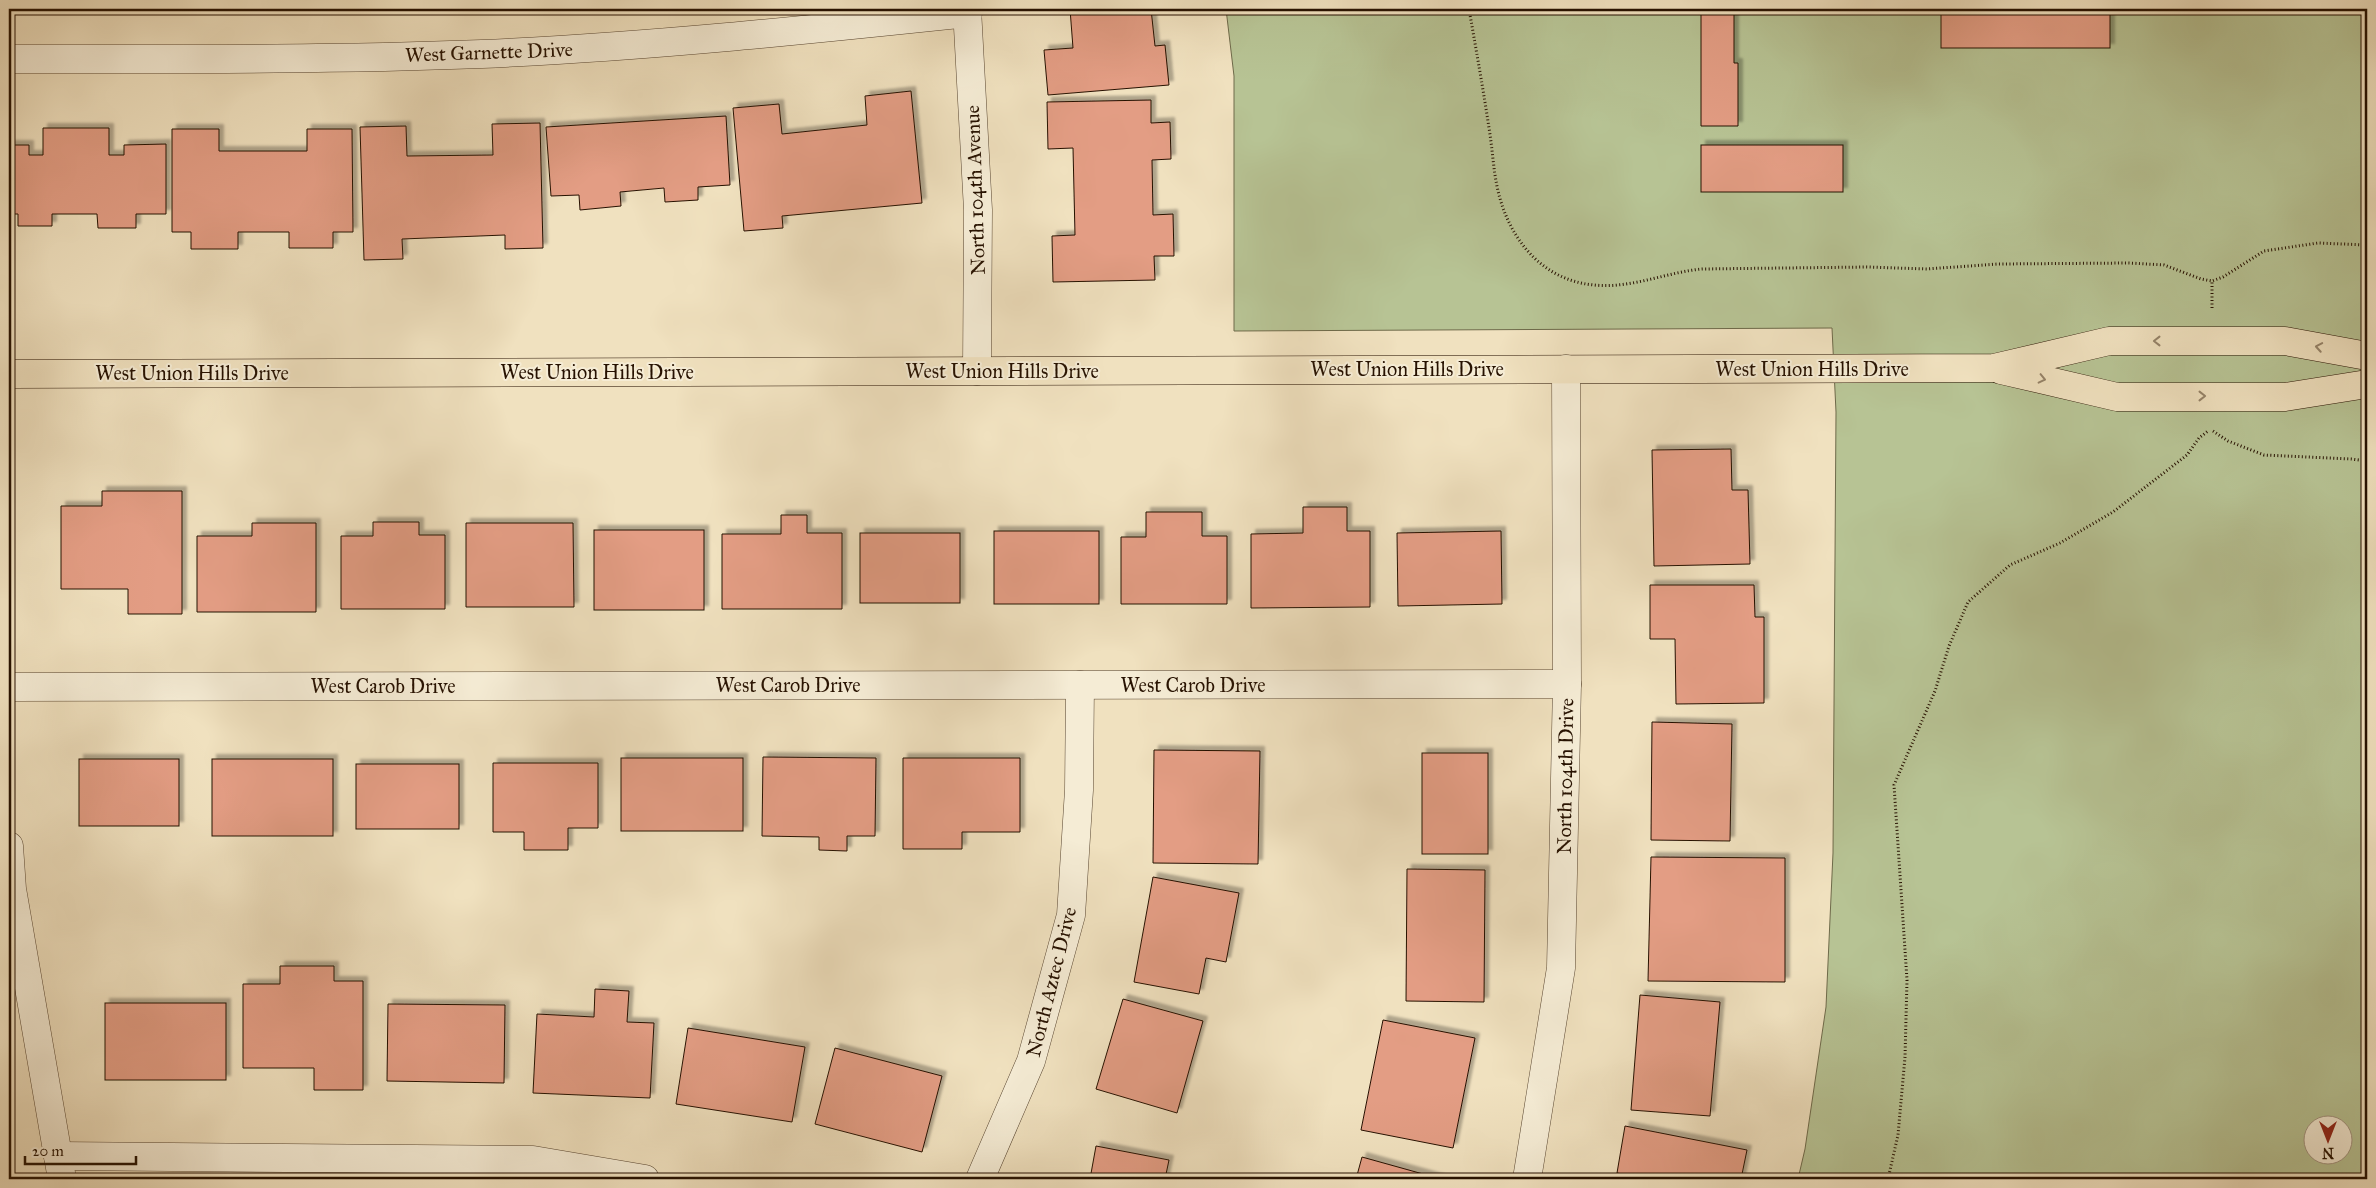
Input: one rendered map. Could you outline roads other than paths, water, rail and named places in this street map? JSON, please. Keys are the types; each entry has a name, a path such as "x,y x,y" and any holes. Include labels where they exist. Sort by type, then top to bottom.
{"main road":[{"name":"West Union Hills Drive","path":"9,374 1994,368 2109,341 2285,341 2367,356"},
{"name":"West Union Hills Drive","path":"1994,368 2117,397 2285,397 2367,384"}],"street":[{"name":"West Garnette Drive","path":"9,59 276,58 482,54 697,41 967,11"},
{"name":"North 104th Avenue","path":"967,11 978,210 978,371"},
{"name":"North 104th Drive","path":"1526,1179 1561,968 1567,684 1566,369"},
{"name":"West Carob Drive","path":"9,686 1567,684"},
{"name":"North Aztec Drive","path":"980,1179 1031,1061 1071,915 1079,790 1080,685"},
{"path":"9,846 12,889 60,1167 532,1160 645,1179"}]}
